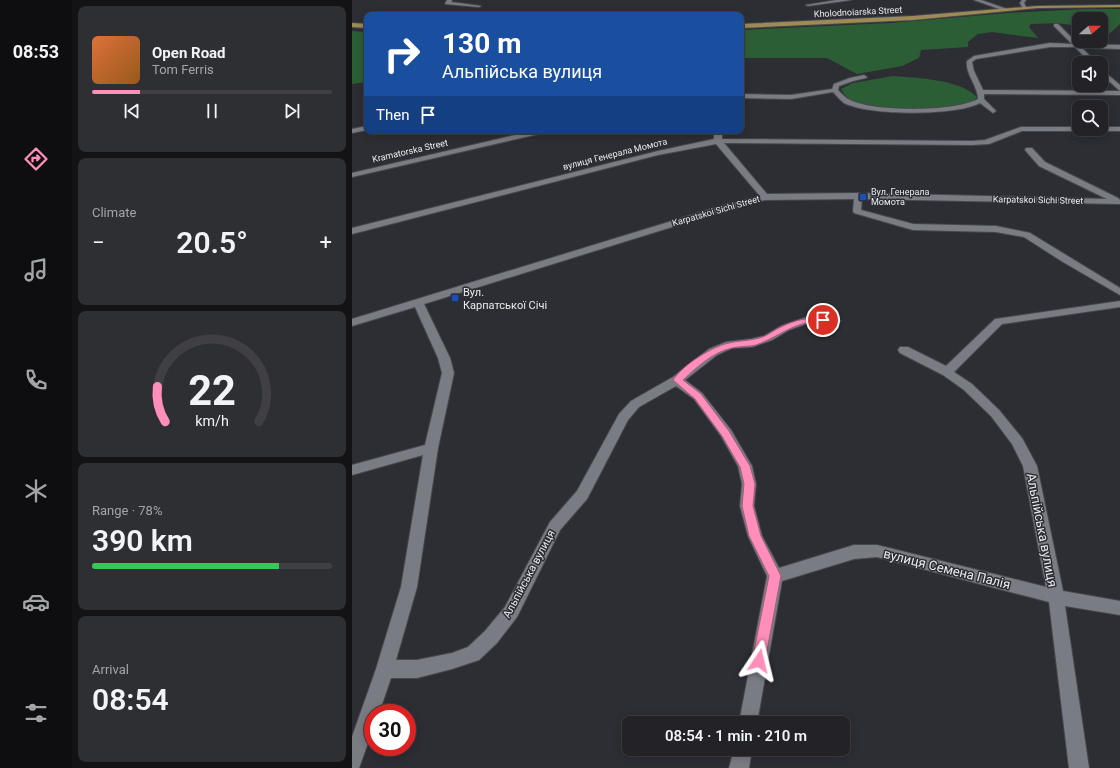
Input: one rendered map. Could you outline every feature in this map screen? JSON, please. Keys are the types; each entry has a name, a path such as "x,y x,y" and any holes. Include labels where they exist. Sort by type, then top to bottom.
{"main road":[{"name":"Kholodnoiarska Street","path":"744,26 899,19 1025,8 1120,6"},
{"path":"352,25 364,26"}],"street":[{"path":"450,0 447,3 479,6"},
{"path":"808,5 849,0"},
{"path":"976,0 1008,10"},
{"path":"1024,0 1022,3 1025,8"},
{"path":"1056,25 1072,41"},
{"path":"994,111 981,100 981,92 971,71 969,62 974,58 1050,45 1072,46"},
{"path":"1108,47 1120,47"},
{"path":"1079,48 1087,56"},
{"path":"835,90 836,85 864,77"},
{"path":"1108,77 1120,89"},
{"path":"835,90 843,99 850,102 880,108 943,109 966,107 981,100"},
{"path":"744,96 791,97 835,90"},
{"path":"981,92 1120,93"},
{"path":"352,131 364,129"},
{"name":"вулиця Генерала Момота","path":"352,231 658,152 718,141 972,143 986,142 1021,129 1072,129"},
{"path":"1108,129 1120,129"},
{"name":"Kramatorska Street","path":"352,175 530,134"},
{"path":"718,134 718,141 765,197"},
{"name":"Karpatskoi Sichi Street","path":"1029,150 1042,164 1119,202"},
{"path":"858,196 858,210 912,227 996,229 1027,235 1120,292"},
{"name":"Karpatskoi Sichi Street","path":"352,323 714,211 765,197 858,196 1119,202"},
{"path":"352,763 385,668 409,587 431,448 448,373 444,358 418,302"},
{"path":"947,372 999,321 1120,304"},
{"name":"Альпійська вулиця","path":"385,668 417,670 452,661 473,654 491,636 511,612 555,526 582,495 623,417 635,404 677,380 692,366 713,352 730,345 752,343 768,338 785,328 806,320 836,321"},
{"name":"Альпійська вулиця","path":"904,350 947,372 968,387 995,413 1016,440 1030,466 1056,597 1079,768"},
{"path":"677,380 698,396 726,433 745,466 750,484 747,506 755,536 775,576 749,716"},
{"path":"352,470 431,448"},
{"name":"вулиця Семена Палія","path":"775,576 854,552 877,551 1056,597 1120,608"},
{"path":"739,768 742,756"}],"green space":[{"path":"1086,9 1120,9 1120,24 1109,34 1108,12 1072,12 1072,25 1057,23 1031,24 1029,27 1038,38 992,32 978,34 968,42 968,47 921,50 919,58 902,66 857,74 827,58 744,58 744,30 891,23 1008,13"},
{"path":"352,31 364,32 364,82 352,84"},
{"path":"893,76 950,83 961,87 978,98 966,104 953,106 890,108 861,104 848,98 841,89 853,83"}],"place":[{"name":"Вул. Генерала Момота","path":"863,197"},
{"name":"Вул. Карпатської Січі","path":"455,298"}],"route":[{"path":"759,661 775,576 755,536 747,506 750,484 745,466 726,433 698,396 677,380 692,366 713,352 730,345 752,343 768,338 785,328 806,320 823,320"}]}
